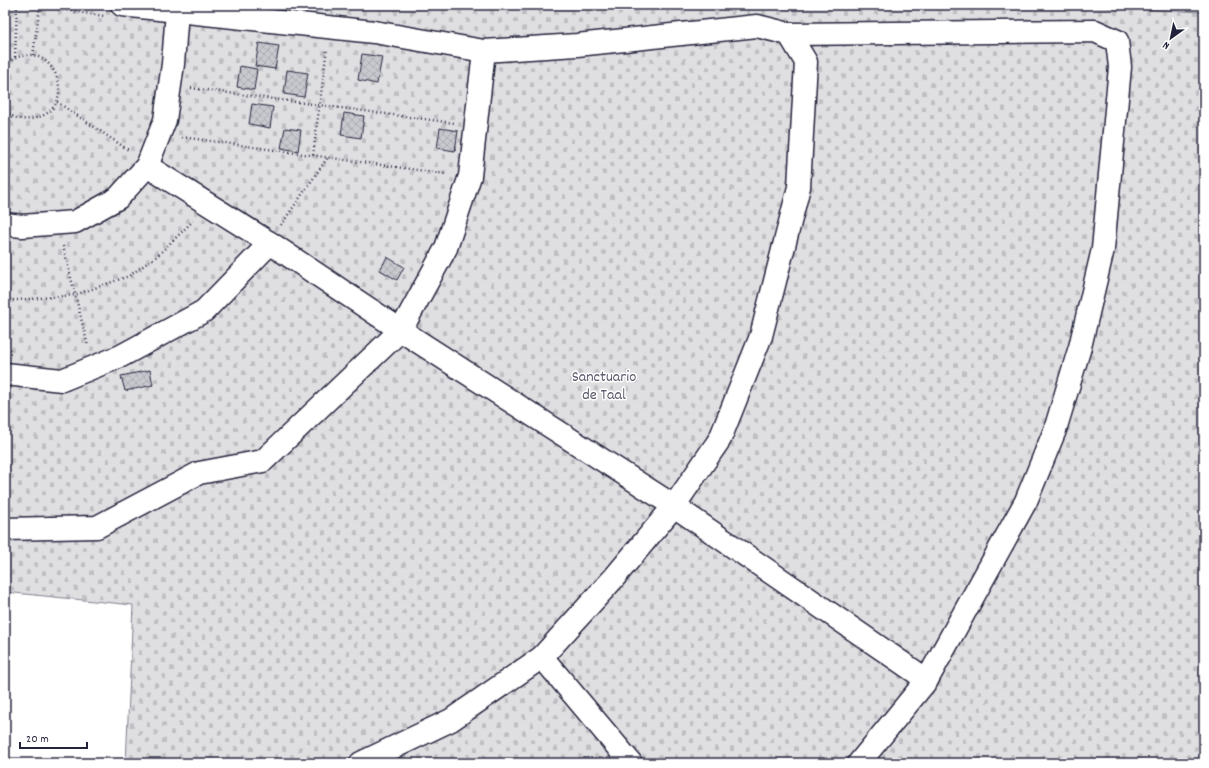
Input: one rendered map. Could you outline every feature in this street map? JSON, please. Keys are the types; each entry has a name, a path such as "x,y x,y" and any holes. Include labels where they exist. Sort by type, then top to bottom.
{"lane":[{"path":"117,11 177,12 374,32 484,51 577,45 757,26 789,34 1095,31 1117,41 1120,67 1103,249 1080,347 1054,430 1026,501 927,680 858,763"},
{"path":"5,224 22,226 75,222 118,198 147,166 165,120 173,64 177,12"},
{"path":"360,763 451,720 542,657 613,579 674,506 720,439 761,336 799,187 806,62 789,34"},
{"path":"5,529 97,527 199,473 263,461 401,330 446,248 470,176 484,51"},
{"path":"147,166 274,237 401,330 674,506 927,680"},
{"path":"5,374 62,380 121,356 204,311 274,237"},
{"path":"542,657 631,763"}],"path":[{"path":"15,57 17,5"},
{"path":"31,5 117,11"},
{"path":"33,55 40,6"},
{"path":"313,155 327,45"},
{"path":"5,65 15,57 33,55 45,60 57,74 60,90 57,102 42,117 26,120 12,117 5,110"},
{"path":"184,87 455,123"},
{"path":"57,102 131,151"},
{"path":"5,132 12,117"},
{"path":"181,137 453,175"},
{"path":"274,237 328,157"},
{"path":"5,301 76,295 129,276 157,256 198,217"},
{"path":"63,243 88,348"}],"green space":[{"name":"Sanctuario de Taal","path":"5,5 1049,5 1204,12 1204,763 126,763 133,605 5,592"}],"building":[{"path":"259,43 279,46 275,69 255,66"},
{"path":"362,54 382,57 377,84 358,80"},
{"path":"240,66 257,69 254,90 237,87"},
{"path":"287,70 308,73 304,97 284,94"},
{"path":"252,104 273,107 270,128 249,124"},
{"path":"344,113 364,116 361,138 341,135"},
{"path":"285,128 301,130 298,151 281,148"},
{"path":"440,128 458,131 455,151 437,148"},
{"path":"387,257 404,267 397,280 380,270"},
{"path":"150,370 153,385 125,391 121,376"}]}
